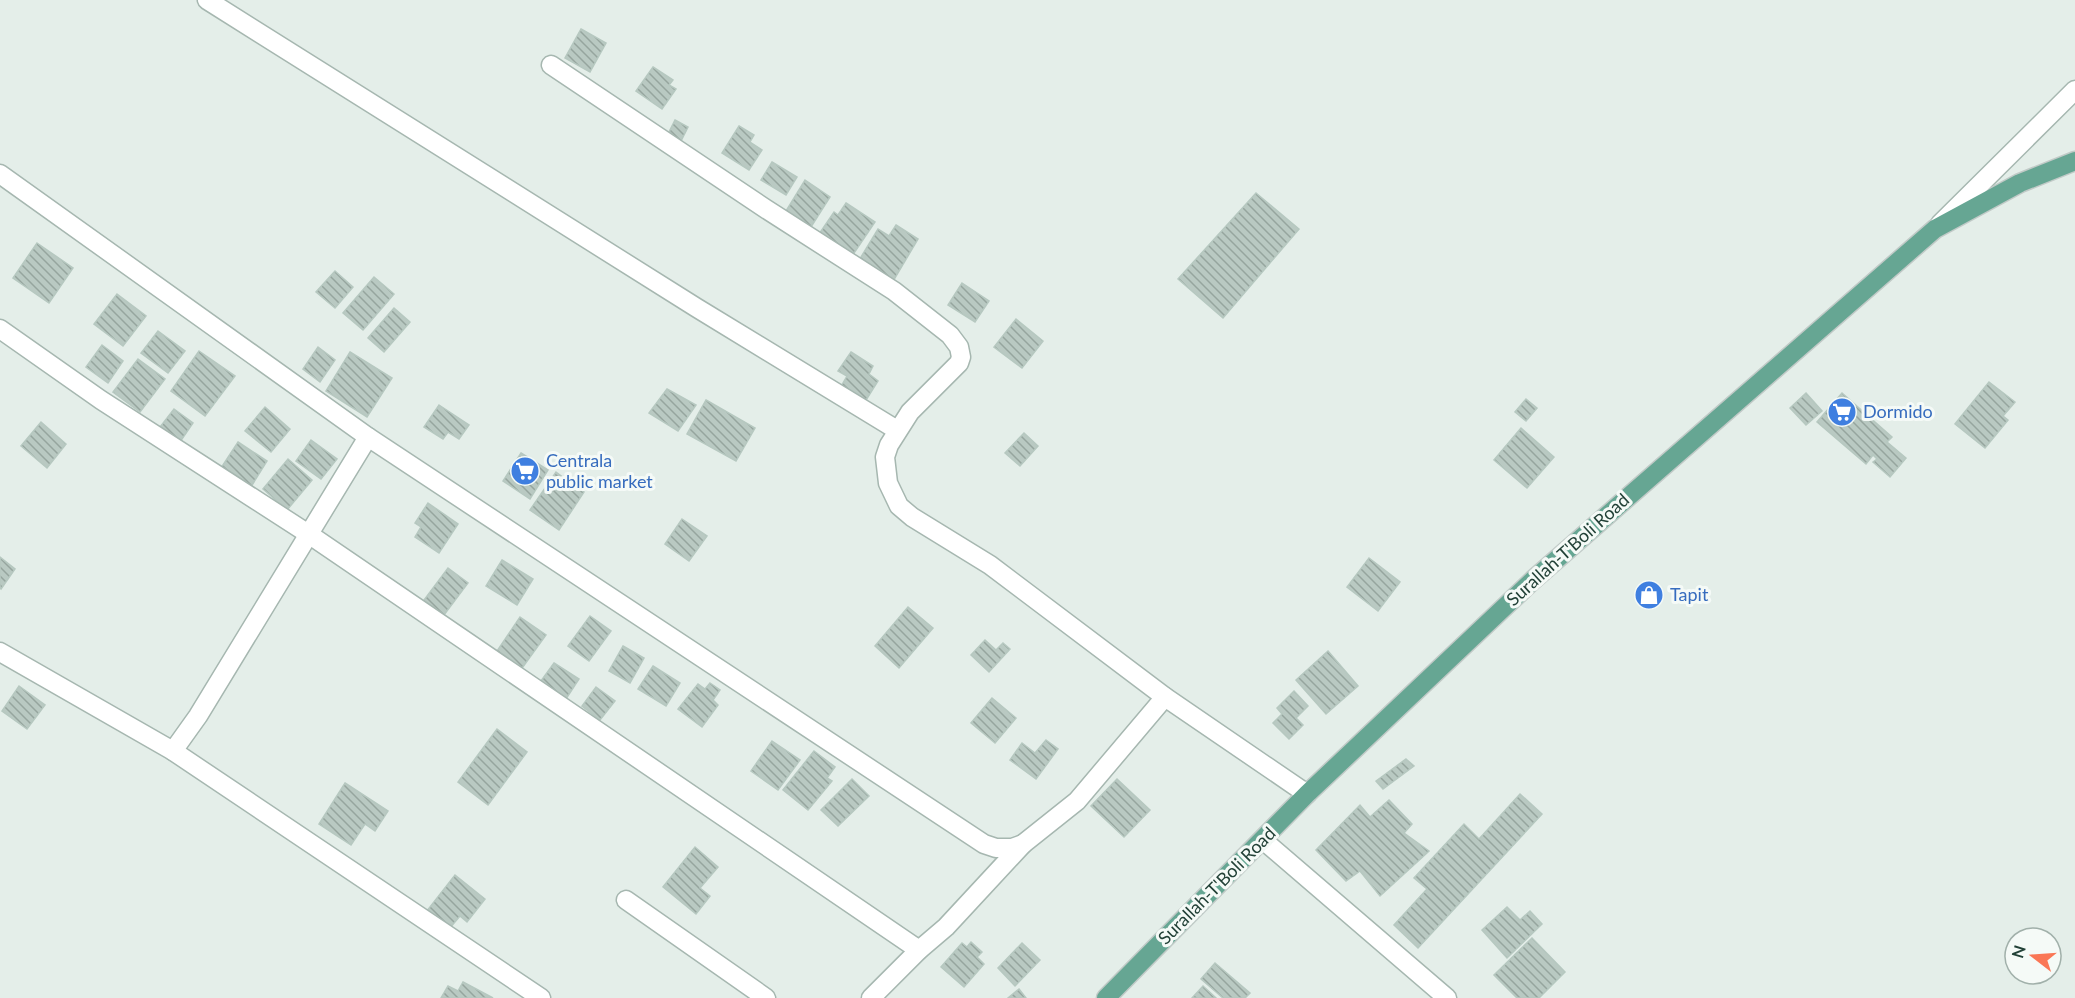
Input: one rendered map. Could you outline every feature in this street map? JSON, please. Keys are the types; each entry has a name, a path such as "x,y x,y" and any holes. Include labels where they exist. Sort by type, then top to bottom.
{"main road":[{"name":"Surallah-T'Boli Road","path":"1106,998 1307,794 1533,580 1935,230 2020,183 2075,161"}],"street":[{"path":"207,0 697,308 897,430"},
{"path":"551,65 766,209 894,291 950,335 959,347 959,363 910,412 897,430 885,457 888,483 899,506 990,565 1165,697 1307,794"},
{"path":"1935,230 2075,90"},
{"path":"0,174 368,437 984,844 996,848 1012,848 1023,844"},
{"path":"0,329 101,400 310,535 919,950"},
{"path":"173,751 198,716 368,437"},
{"path":"0,652 173,751 541,998"},
{"path":"872,998 919,950 946,927 1023,844 1077,801 1165,697"},
{"path":"1263,840 1447,998"},
{"path":"626,900 766,998"}],"building":[{"path":"581,29 606,43 590,72 565,58"},
{"path":"653,67 673,80 669,85 676,89 662,109 636,91"},
{"path":"675,120 688,127 681,141 668,134"},
{"path":"739,126 754,135 750,142 762,150 749,170 722,153"},
{"path":"772,162 797,177 786,195 761,180"},
{"path":"805,180 830,197 811,227 786,211"},
{"path":"1256,193 1299,229 1223,318 1178,279"},
{"path":"846,203 875,222 850,259 817,237 834,212 838,215"},
{"path":"896,225 918,239 892,283 858,262 878,229 889,236"},
{"path":"37,243 73,268 49,303 13,278"},
{"path":"335,271 353,287 335,308 316,292"},
{"path":"374,277 394,294 363,330 343,313"},
{"path":"962,283 989,301 975,322 948,305"},
{"path":"117,294 146,316 123,346 94,324"},
{"path":"394,308 410,322 384,352 368,338"},
{"path":"1016,319 1043,341 1022,368 994,347"},
{"path":"158,331 185,351 168,373 141,353"},
{"path":"102,345 123,361 108,383 86,367"},
{"path":"318,347 335,360 320,382 303,369"},
{"path":"199,351 235,376 205,416 171,391"},
{"path":"350,352 392,378 367,417 326,391"},
{"path":"851,352 873,366 869,374 878,381 863,405 839,390 847,376 838,371"},
{"path":"138,359 165,379 140,412 113,392"},
{"path":"1989,382 2015,402 2003,416 2008,420 1985,448 1955,424"},
{"path":"667,389 696,405 678,431 649,413"},
{"path":"1806,393 1822,411 1806,425 1790,408"},
{"path":"1842,393 1892,437 1887,442 1906,458 1890,477 1873,462 1877,459 1873,455 1866,464 1817,422"},
{"path":"1526,399 1537,408 1526,421 1515,412"},
{"path":"706,400 755,428 736,461 687,434"},
{"path":"439,405 469,425 459,439 448,432 443,439 424,427"},
{"path":"265,407 290,429 271,452 245,431"},
{"path":"174,409 193,423 180,442 160,427"},
{"path":"41,422 66,444 47,468 21,446"},
{"path":"1521,428 1554,457 1527,488 1494,460"},
{"path":"1024,433 1038,446 1020,466 1005,453"},
{"path":"311,440 337,459 321,479 296,461"},
{"path":"238,442 267,461 249,490 219,471"},
{"path":"521,453 548,470 530,499 503,481"},
{"path":"288,459 312,480 287,510 263,489"},
{"path":"556,472 564,478 567,473 578,481 575,486 584,492 559,530 530,510"},
{"path":"428,503 458,524 439,553 415,537 421,527 415,523"},
{"path":"682,519 707,536 689,561 665,544"},
{"path":"0,557 15,569 1,589 0,588"},
{"path":"1369,558 1400,582 1378,611 1347,587"},
{"path":"502,560 533,579 517,605 486,586"},
{"path":"448,568 468,583 444,615 424,600"},
{"path":"908,607 933,628 899,668 875,646"},
{"path":"590,616 611,631 589,661 568,646"},
{"path":"520,617 546,635 520,671 495,654"},
{"path":"985,640 996,650 1003,643 1010,649 989,672 971,655"},
{"path":"623,646 644,658 630,683 609,671"},
{"path":"1328,651 1358,686 1326,714 1296,680"},
{"path":"554,663 579,679 564,702 538,685"},
{"path":"653,666 680,683 666,706 638,689"},
{"path":"710,683 720,690 713,700 718,705 702,727 678,709 698,684 705,689"},
{"path":"19,686 45,705 27,729 2,711"},
{"path":"596,687 615,701 600,720 582,706"},
{"path":"1294,691 1308,706 1296,718 1303,725 1289,739 1273,723 1282,714 1277,708"},
{"path":"992,698 1016,718 995,743 971,723"},
{"path":"497,729 527,752 488,805 458,782"},
{"path":"1046,740 1058,749 1036,779 1010,760 1022,743 1035,753"},
{"path":"772,741 800,760 778,790 751,771"},
{"path":"814,751 835,767 827,778 832,781 808,810 783,790"},
{"path":"1406,759 1414,766 1383,789 1376,781"},
{"path":"852,779 869,796 838,826 821,810"},
{"path":"1117,779 1150,810 1124,837 1091,806"},
{"path":"345,783 388,811 375,831 365,824 351,845 319,824"},
{"path":"1520,794 1542,814 1418,948 1394,925 1427,889 1414,878 1464,824 1479,839"},
{"path":"1389,800 1412,824 1404,833 1429,851 1380,896 1360,871 1346,881 1316,850 1360,805 1370,817"},
{"path":"695,847 718,867 700,888 710,896 696,914 663,887"},
{"path":"455,875 485,899 467,922 460,916 449,929 426,912"},
{"path":"1507,907 1520,920 1530,911 1542,924 1507,958 1482,930"},
{"path":"1532,938 1565,972 1539,998 1517,998 1494,975"},
{"path":"971,942 982,952 977,957 984,964 964,987 941,967 962,943 967,947"},
{"path":"1022,943 1040,960 1015,986 998,968"},
{"path":"1215,963 1250,993 1245,998 1223,998 1201,979"},
{"path":"463,982 493,998 441,998 448,986 458,991"},
{"path":"1203,986 1216,998 1192,998"},
{"path":"1019,989 1026,998 1008,998"}],"place":[{"name":"Dormido","path":"1842,412"},
{"name":"Centrala public market","path":"525,471"},
{"name":"Tapit","path":"1649,595"}]}
